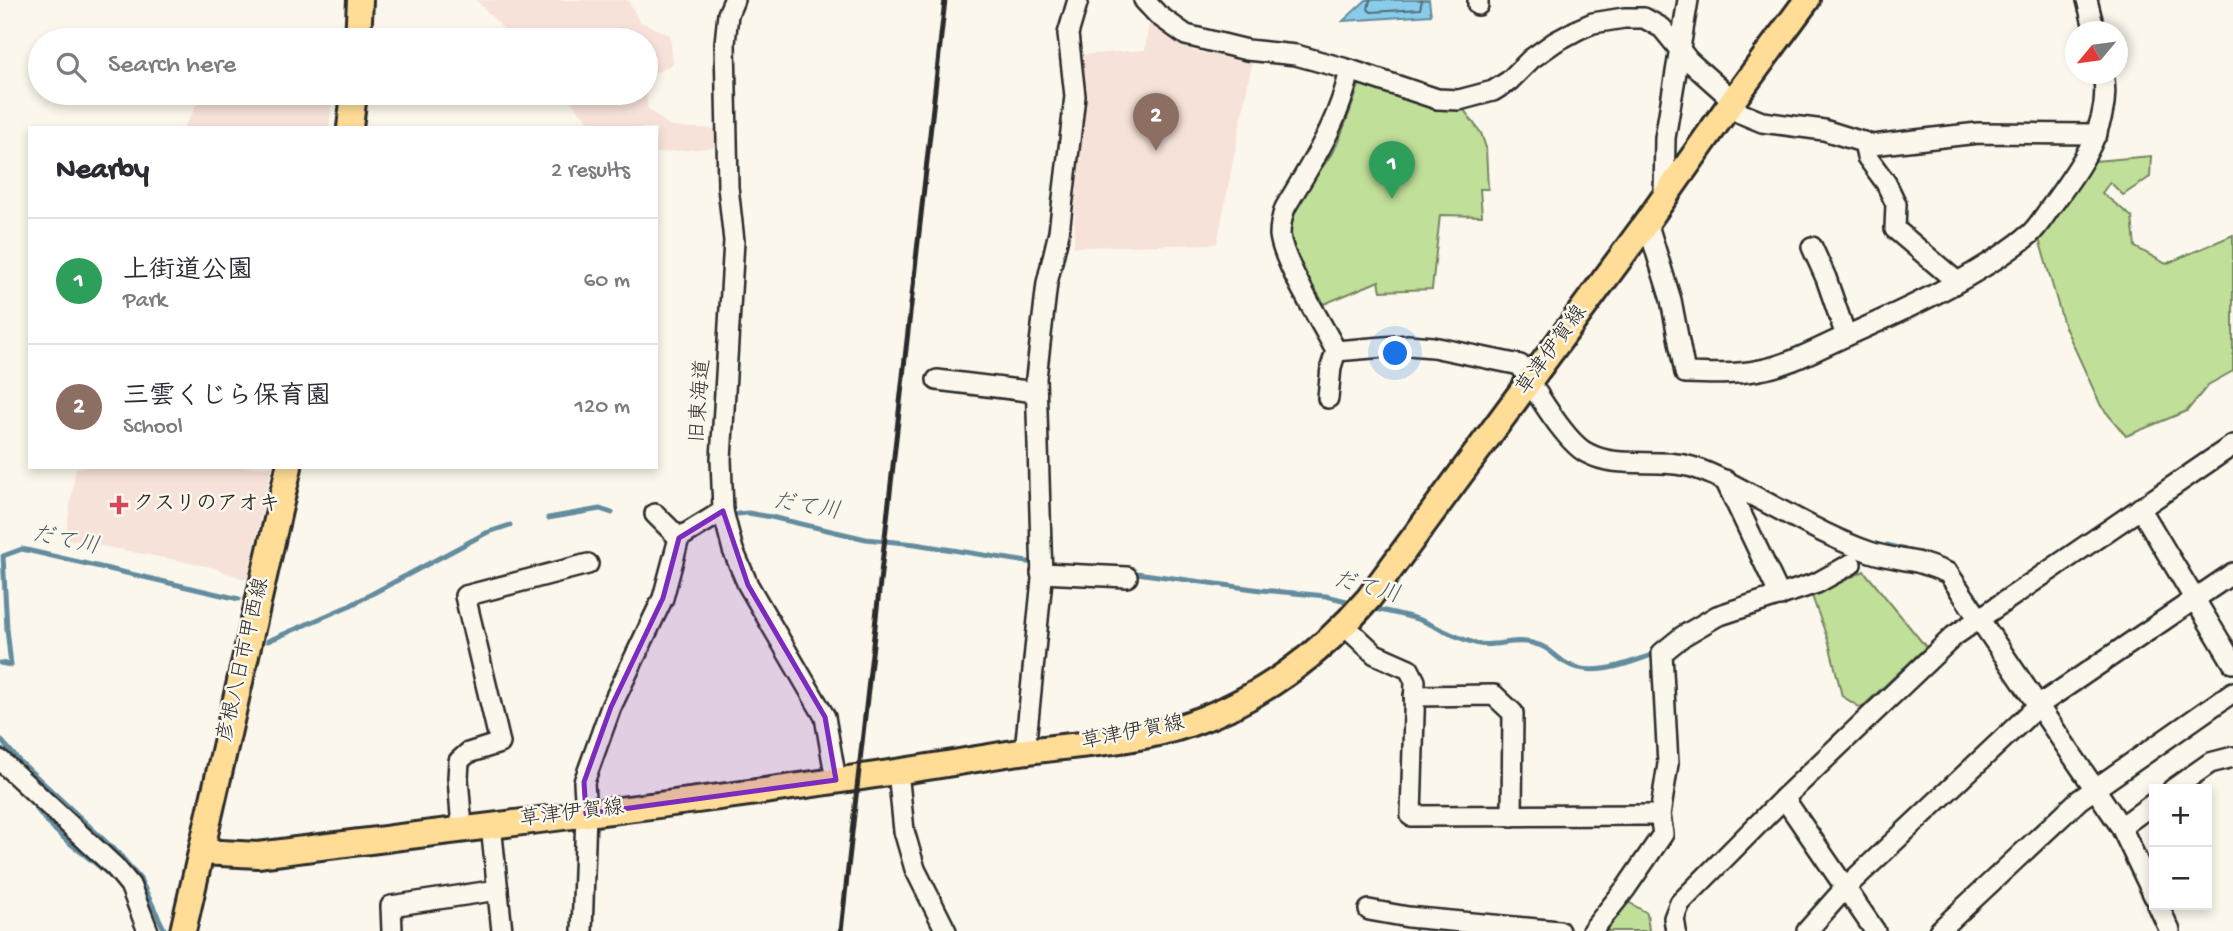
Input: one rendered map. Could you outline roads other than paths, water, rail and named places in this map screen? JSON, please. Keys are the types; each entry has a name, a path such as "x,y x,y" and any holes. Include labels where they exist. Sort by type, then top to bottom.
{"main road":[{"path":"359,28 360,0"},
{"name":"草津伊賀線","path":"202,852 258,855 836,780 1155,734 1230,707 1269,685 1323,646 1358,611 1530,382 1807,0"},
{"path":"350,126 353,105"},
{"name":"彦根八日市甲西線","path":"202,852 289,469"},
{"path":"183,931 202,852"}],"street":[{"name":"旧東海道","path":"734,0 728,14 725,43 728,187 734,241 721,459 723,511 733,550 748,584 824,716 836,780"},
{"path":"1025,751 1041,573 1036,378 1047,283 1059,232 1075,96 1068,34 1078,0"},
{"path":"1144,0 1158,15 1186,35 1247,50 1296,55 1437,99 1459,100 1493,91 1555,42 1593,23 1644,18 1662,28 1689,61 1726,94 1740,113 1762,122 1824,130 1872,145 1978,133 2096,134"},
{"path":"1664,197 1665,138 1688,0"},
{"path":"2087,0 2092,21"},
{"path":"1328,398 1331,367 1336,351 1286,254 1280,236 1281,221 1285,208 1330,133 1345,93 1350,70"},
{"path":"1647,222 1671,300 1685,373 1722,374 1761,370 1800,357 1956,281 1982,267 2032,232 2073,176 2096,134 2105,84"},
{"path":"1864,142 1867,157 1886,183 1896,205 1895,229 1956,281"},
{"path":"1812,247 1846,336"},
{"path":"1336,351 1408,345 1433,346 1520,365 1539,400 1585,453 1605,460 1691,467 1725,480 1809,524 1871,552 1921,563 1948,573 2121,827 2149,886"},
{"path":"937,380 1036,391"},
{"path":"1676,931 1674,918 1680,902 1784,798 1954,636 2233,445"},
{"path":"1725,480 1780,596"},
{"path":"2140,508 2233,663"},
{"path":"582,931 586,814 584,782 611,707 663,598 679,538 723,511"},
{"path":"655,514 679,538"},
{"path":"462,828 459,761 468,753 500,743 465,596 588,564"},
{"path":"1592,931 1626,888 1662,834 1660,816 1668,764 1662,653 1683,636 1717,616 1817,583 1851,564"},
{"path":"1041,573 1127,577"},
{"path":"1807,931 1846,887 2039,705 2233,573"},
{"path":"1358,611 1375,654 1409,669 1415,681 1411,816 1660,816"},
{"path":"1939,931 2079,800 2233,692"},
{"path":"1414,696 1494,695 1513,713 1512,816"},
{"path":"2180,784 2210,763 2233,757"},
{"path":"0,760 115,867 130,886 148,931"},
{"path":"898,771 904,831 915,869 946,931"},
{"path":"1784,798 1875,931"},
{"path":"2121,827 2149,807"},
{"path":"491,825 502,931"},
{"path":"392,931 391,906 498,890"},
{"path":"1369,910 1407,924 1559,931"},
{"path":"2160,910 2170,931"}],"water":[{"path":"1366,0 1429,0 1431,15 1343,21"}],"waterway":[{"name":"だて川","path":"548,518 600,509 612,513"},
{"name":"だて川","path":"738,514 771,517 866,539 1034,563"},
{"name":"だて川","path":"268,641 351,605 486,533 510,525"},
{"name":"だて川","path":"1887,545 1905,550"},
{"name":"だて川","path":"0,663 11,665 3,556 22,549 239,599"},
{"name":"だて川","path":"1129,572 1326,596 1355,603"},
{"name":"だて川","path":"1371,608 1417,619 1479,644 1519,641 1538,645 1564,662 1585,669 1608,668 1652,655"},
{"path":"0,739 25,768"},
{"path":"24,765 120,855 140,879 165,931"},
{"path":"32,801 58,833 110,876"}],"railway":[{"path":"841,931 945,0"}],"place":[{"name":"三雲くじら保育園","path":"1156,151"},
{"name":"上街道公園","path":"1392,199"},
{"name":"クスリのアオキ","path":"119,505"}]}
